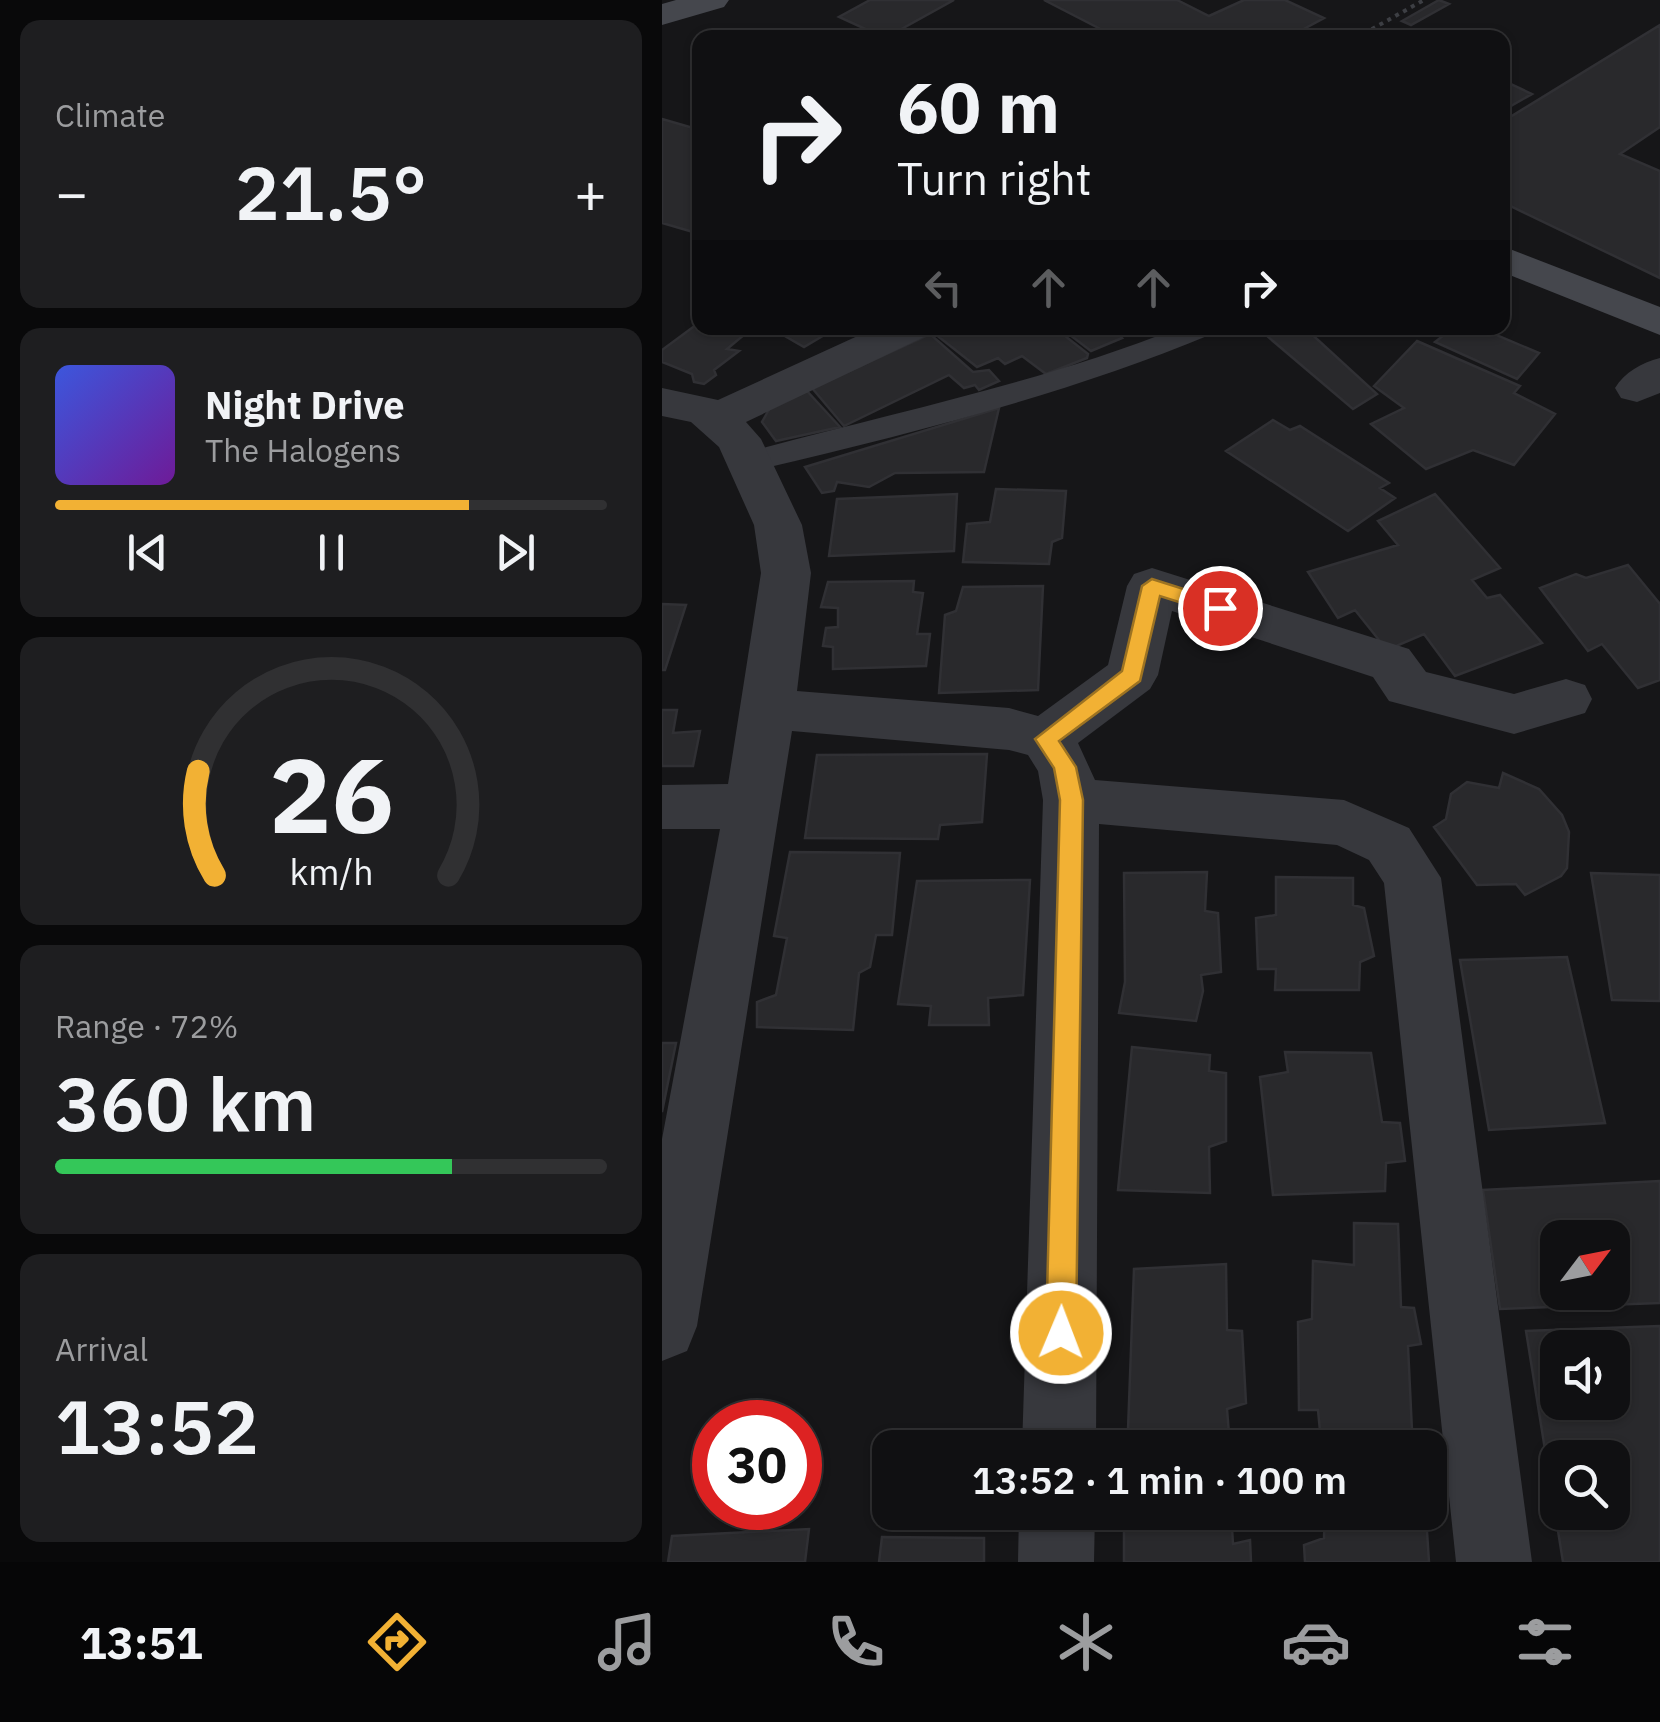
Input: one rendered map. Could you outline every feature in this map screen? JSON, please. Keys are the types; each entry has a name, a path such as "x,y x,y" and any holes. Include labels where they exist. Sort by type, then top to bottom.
{"main road":[{"path":"662,15 712,0"},
{"path":"662,29 692,36"},
{"path":"1510,261 1660,322"}],"street":[{"path":"714,419 895,335"},
{"path":"662,402 706,410 738,439 778,525 786,573 769,710 662,1326"},
{"path":"1046,739 1132,675 1152,586 1391,662 1408,686 1514,714 1566,699"},
{"path":"769,710 1009,729 1046,739 1064,767 1071,800 1059,1430"},
{"path":"1071,800 1344,823 1389,844 1412,878 1494,1562"},
{"path":"662,806 752,806"},
{"path":"1056,1562 1057,1530"}],"lane":[{"path":"748,462 864,435 1107,367 1185,335"}],"path":[{"path":"1370,30 1424,0"}],"building":[{"path":"870,0 954,0 900,30 867,30 839,17"},
{"path":"1044,0 1177,0 1209,16 1244,0 1285,0 1324,18 1302,30 1102,30"},
{"path":"1439,0 1449,4 1411,25 1402,21"},
{"path":"1660,25 1660,127 1620,154 1660,171 1660,278 1510,206 1510,117"},
{"path":"1510,84 1532,94 1510,106"},
{"path":"662,119 692,128 692,232 662,223"},
{"path":"692,328 692,335 744,335 727,349 739,351 714,370 716,375 704,384 694,382 692,374 662,362 662,350"},
{"path":"783,335 824,335 804,347"},
{"path":"928,335 973,372 989,370 999,381 979,390 975,385 964,388 949,375 844,426 812,388"},
{"path":"1064,335 1088,354 1087,358 1046,374 1022,356 1005,364 998,358 977,367 939,337"},
{"path":"1070,335 1122,338 1091,351"},
{"path":"1266,335 1313,335 1377,394 1353,409"},
{"path":"1444,335 1497,335 1539,353 1517,379 1435,342"},
{"path":"1417,341 1520,386 1514,393 1555,414 1514,465 1473,450 1426,469 1371,424 1404,408 1374,386"},
{"path":"807,391 840,427 776,441 762,422 771,406"},
{"path":"999,408 984,472 895,473 869,487 837,482 834,491 822,493 805,467"},
{"path":"1273,420 1290,430 1300,426 1389,483 1380,488 1395,498 1348,531 1226,451"},
{"path":"996,489 1066,491 1062,538 1052,542 1049,564 963,562 967,524 990,522"},
{"path":"957,494 954,551 829,556 837,499"},
{"path":"1435,494 1500,568 1472,580 1487,598 1500,595 1542,643 1455,676 1424,634 1387,650 1355,610 1338,618 1308,572 1398,545 1378,521"},
{"path":"1628,565 1660,604 1660,680 1638,688 1602,644 1588,651 1540,588 1576,574 1586,578"},
{"path":"914,581 913,592 923,593 917,634 930,634 926,666 833,669 833,647 823,646 826,628 838,627 838,608 821,607 828,582"},
{"path":"1043,586 1038,690 939,693 945,615 956,611 963,587"},
{"path":"662,604 686,605 665,670 662,670"},
{"path":"662,710 677,710 673,733 700,731 693,766 662,766"},
{"path":"987,754 982,822 940,825 938,839 805,838 817,755"},
{"path":"1503,773 1539,789 1562,815 1569,832 1567,868 1561,876 1525,895 1516,884 1477,885 1434,827 1446,819 1451,794 1467,782 1499,788"},
{"path":"790,852 900,853 892,935 876,935 870,967 859,973 853,1030 757,1027 757,1002 776,995 787,938 774,936"},
{"path":"1207,872 1205,911 1218,913 1221,972 1201,975 1203,991 1196,1021 1119,1013 1125,982 1124,873"},
{"path":"1591,873 1660,875 1660,1001 1612,1000"},
{"path":"1276,877 1353,878 1353,905 1364,908 1374,956 1360,962 1359,990 1275,990 1276,969 1258,969 1256,918 1276,915"},
{"path":"1030,880 1023,995 988,998 989,1025 929,1025 931,1006 898,1004 917,881"},
{"path":"1567,957 1605,1123 1489,1130 1460,960"},
{"path":"662,1043 676,1043 662,1112"},
{"path":"1132,1047 1210,1055 1209,1071 1226,1073 1226,1141 1209,1147 1210,1193 1118,1190"},
{"path":"1285,1052 1371,1053 1382,1122 1400,1123 1405,1161 1386,1163 1385,1191 1273,1195 1260,1077 1288,1072"},
{"path":"1660,1181 1660,1303 1630,1304 1630,1220 1540,1220 1540,1308 1500,1309 1483,1190"},
{"path":"1354,1223 1398,1224 1401,1307 1414,1308 1421,1344 1408,1346 1412,1430 1320,1430 1318,1410 1299,1410 1298,1322 1312,1319 1313,1261 1354,1265"},
{"path":"1226,1264 1227,1330 1242,1331 1246,1403 1227,1409 1229,1430 1128,1430 1134,1269"},
{"path":"1660,1326 1660,1562 1563,1562 1558,1530 1630,1530 1630,1440 1543,1440 1540,1420 1630,1420 1630,1330 1553,1330"},
{"path":"1540,1330 1540,1418 1526,1331"},
{"path":"809,1530 805,1562 668,1562 672,1536"},
{"path":"1124,1530 1232,1530 1233,1544 1250,1540 1251,1562 1124,1562"},
{"path":"1324,1530 1427,1530 1429,1562 1305,1562 1304,1545 1324,1538"},
{"path":"882,1537 984,1538 984,1562 879,1562"}],"route":[{"path":"1061,1333 1071,800 1064,767 1046,739 1132,675 1152,586 1220,608"}]}
